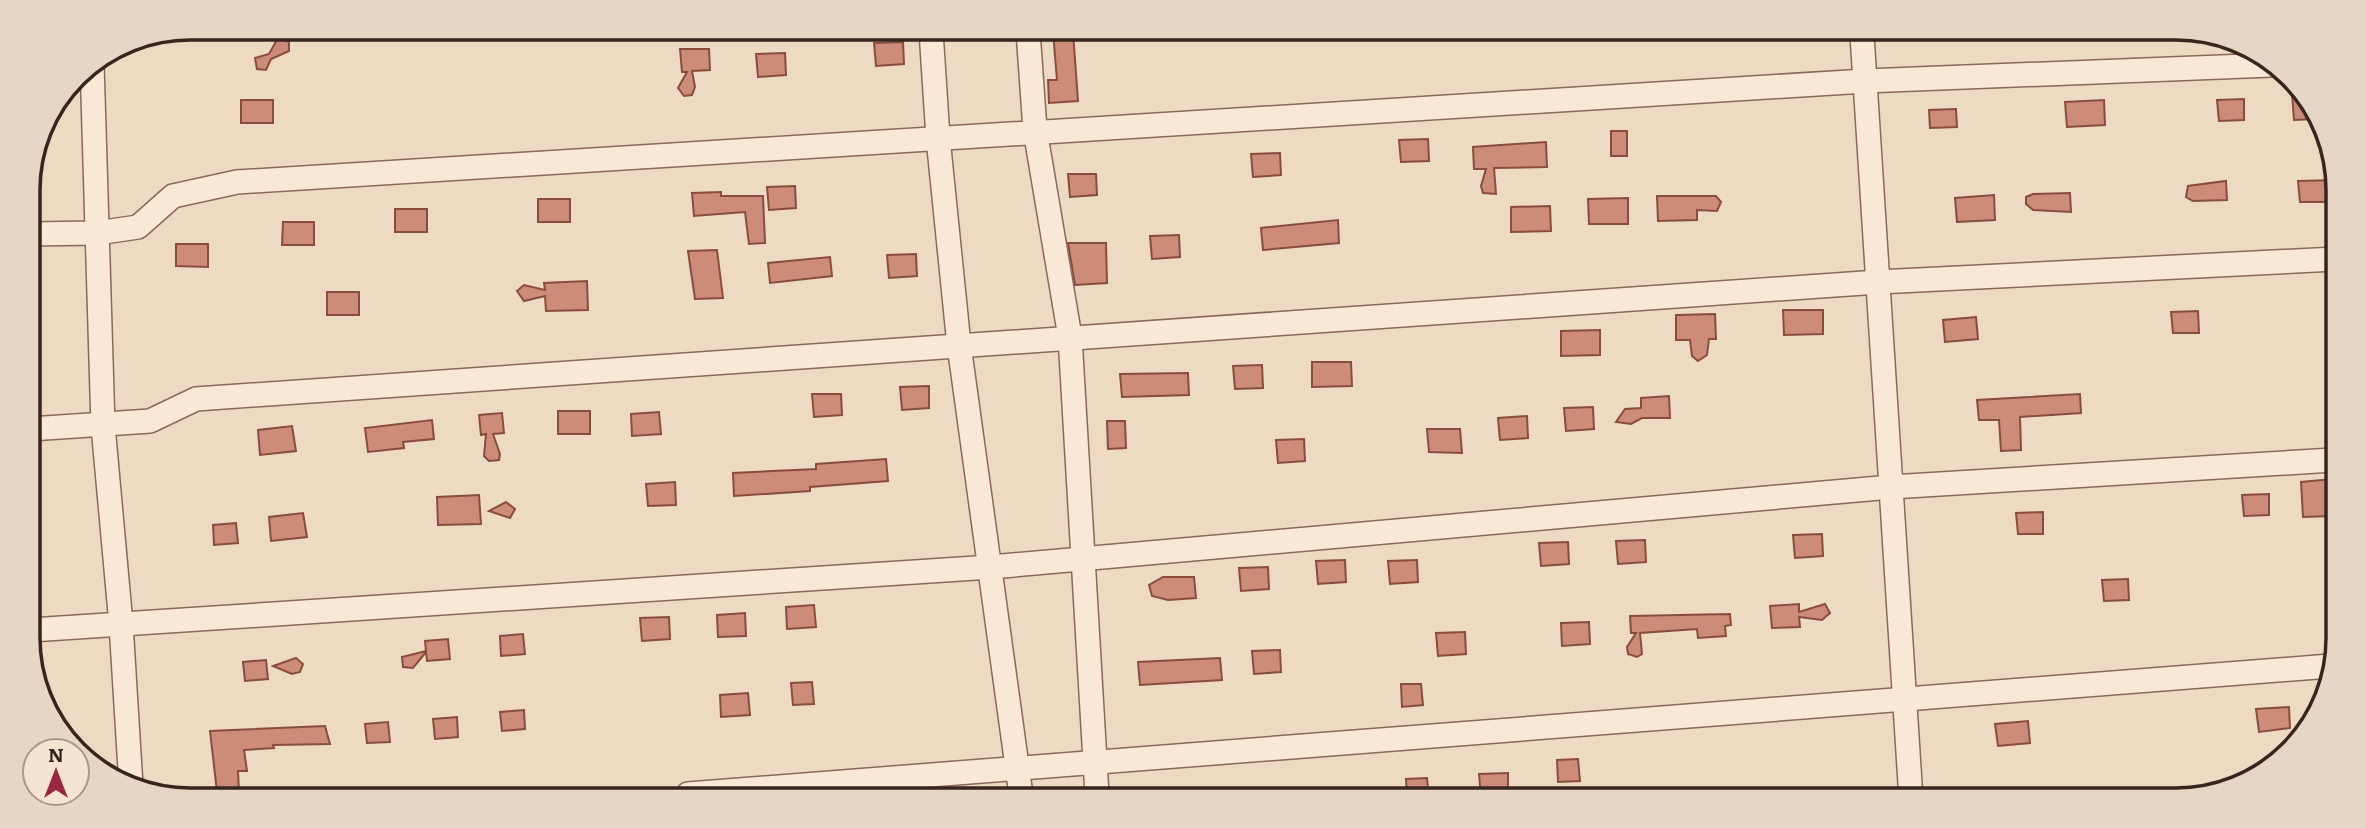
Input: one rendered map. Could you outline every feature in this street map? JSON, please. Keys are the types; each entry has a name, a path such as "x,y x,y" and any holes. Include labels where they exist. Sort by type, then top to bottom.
{"street":[{"path":"1862,40 1910,787"},
{"path":"932,41 938,138 959,345 1020,788"},
{"path":"1029,41 1035,130 1070,337 1097,788"},
{"path":"41,234 97,233 138,227 173,196 237,182 1035,130 1865,81 2259,65"},
{"path":"92,76 103,426 121,624 130,775"},
{"path":"40,429 150,421 196,399 1878,282 2326,259"},
{"path":"40,628 990,566 1891,487 2326,460"},
{"path":"771,788 2323,667"}],"building":[{"path":"276,41 289,42 289,51 271,59 266,70 257,69 255,58 269,54"},
{"path":"1054,41 1074,41 1078,101 1049,103 1048,80 1057,80"},
{"path":"903,42 904,64 876,66 874,43"},
{"path":"680,49 709,49 710,70 692,71 695,87 692,95 684,96 678,88 687,72 682,72"},
{"path":"785,53 786,75 758,77 756,54"},
{"path":"2292,95 2308,119 2294,120"},
{"path":"2244,99 2244,120 2219,121 2217,100"},
{"path":"241,100 273,100 273,123 241,123"},
{"path":"2104,100 2105,125 2067,127 2065,102"},
{"path":"1956,109 1957,127 1930,128 1929,110"},
{"path":"1611,131 1627,131 1627,156 1611,156"},
{"path":"1428,139 1429,161 1401,162 1399,140"},
{"path":"1546,142 1547,167 1494,168 1496,194 1483,193 1481,186 1486,169 1474,169 1473,147"},
{"path":"1280,153 1281,175 1253,177 1251,154"},
{"path":"1068,174 1096,174 1097,195 1070,197"},
{"path":"2325,180 2326,202 2300,202 2298,181"},
{"path":"2226,181 2227,200 2193,201 2186,197 2188,186"},
{"path":"795,186 796,208 769,210 767,187"},
{"path":"721,192 721,196 763,196 765,243 749,244 745,212 694,216 692,193"},
{"path":"2070,193 2071,212 2033,210 2026,204 2026,197 2033,194"},
{"path":"1994,195 1995,220 1957,222 1955,198"},
{"path":"1657,196 1716,196 1721,202 1717,211 1697,210 1697,220 1658,221"},
{"path":"1628,198 1628,224 1589,224 1588,199"},
{"path":"538,199 570,199 570,222 538,222"},
{"path":"1550,206 1551,231 1511,232 1511,207"},
{"path":"395,209 427,209 427,232 395,232"},
{"path":"1338,220 1339,243 1263,250 1261,228"},
{"path":"283,222 314,222 314,245 282,245"},
{"path":"1179,235 1180,257 1152,259 1150,236"},
{"path":"1068,243 1106,243 1107,283 1075,285"},
{"path":"176,244 208,244 208,267 176,266"},
{"path":"717,250 723,298 695,299 688,251"},
{"path":"916,254 917,276 889,278 887,255"},
{"path":"830,257 832,276 770,283 768,263"},
{"path":"587,281 588,310 546,311 545,296 524,301 517,291 524,285 545,290 544,283"},
{"path":"327,292 359,292 359,315 327,315"},
{"path":"1783,310 1823,310 1823,334 1784,335"},
{"path":"2198,311 2199,333 2173,333 2171,312"},
{"path":"1715,314 1716,339 1709,339 1707,355 1698,361 1692,356 1690,340 1676,340 1676,315"},
{"path":"1976,317 1978,339 1945,342 1943,320"},
{"path":"1600,330 1600,355 1561,356 1561,331"},
{"path":"1312,362 1351,362 1352,386 1312,387"},
{"path":"1262,365 1263,388 1235,389 1233,366"},
{"path":"1188,373 1189,395 1122,397 1120,374"},
{"path":"929,386 929,408 902,410 900,387"},
{"path":"812,394 841,394 842,415 814,417"},
{"path":"2080,394 2081,413 2020,417 2021,450 2001,451 1999,420 1979,420 1977,400"},
{"path":"1669,396 1670,418 1642,418 1631,424 1616,422 1625,409 1641,408 1641,398"},
{"path":"1593,407 1594,429 1566,431 1564,408"},
{"path":"558,411 590,411 590,434 558,434"},
{"path":"659,412 661,434 632,436 631,414"},
{"path":"502,413 504,433 493,434 500,454 499,460 489,461 484,456 486,434 481,435 479,415"},
{"path":"1527,416 1528,438 1500,440 1498,418"},
{"path":"432,420 434,439 403,442 404,448 368,452 365,428"},
{"path":"1107,421 1125,421 1126,448 1108,449"},
{"path":"292,426 296,451 260,455 258,430"},
{"path":"1427,429 1460,429 1462,453 1429,452"},
{"path":"1304,439 1305,461 1278,463 1276,440"},
{"path":"886,459 888,481 810,487 810,491 734,496 733,473 816,469 816,464"},
{"path":"2326,480 2326,516 2303,517 2301,482"},
{"path":"675,482 676,505 648,506 646,484"},
{"path":"2269,494 2269,515 2244,516 2242,495"},
{"path":"479,495 481,524 438,525 437,497"},
{"path":"506,502 515,509 510,518 489,511"},
{"path":"2043,512 2043,534 2018,534 2016,513"},
{"path":"303,513 307,537 271,541 269,517"},
{"path":"236,523 238,543 214,545 213,525"},
{"path":"1822,534 1823,556 1795,558 1793,535"},
{"path":"1645,540 1646,562 1618,564 1616,541"},
{"path":"1568,542 1569,564 1541,566 1539,543"},
{"path":"1345,560 1346,582 1318,584 1316,561"},
{"path":"1417,560 1418,582 1390,584 1388,561"},
{"path":"1268,567 1269,589 1241,591 1239,568"},
{"path":"1163,577 1194,577 1196,598 1168,600 1152,596 1149,585"},
{"path":"2128,579 2129,600 2104,601 2102,580"},
{"path":"1799,604 1799,612 1825,604 1830,613 1822,620 1799,617 1800,627 1772,628 1770,606"},
{"path":"814,605 816,627 787,629 786,607"},
{"path":"745,613 746,636 718,637 717,615"},
{"path":"1730,614 1731,625 1725,626 1726,636 1698,638 1697,629 1640,633 1642,654 1637,657 1628,654 1627,647 1636,633 1631,633 1630,616"},
{"path":"669,617 670,639 642,641 640,618"},
{"path":"1589,622 1590,644 1562,646 1561,623"},
{"path":"1465,632 1466,654 1438,656 1436,633"},
{"path":"523,634 525,654 501,656 500,636"},
{"path":"448,639 450,659 427,661 426,652 413,668 403,667 402,657 426,651 425,641"},
{"path":"1280,650 1281,672 1254,674 1252,651"},
{"path":"296,658 303,664 300,672 292,674 273,666"},
{"path":"1220,658 1222,680 1140,685 1138,662"},
{"path":"266,660 268,679 245,681 243,662"},
{"path":"812,682 814,704 793,705 791,683"},
{"path":"1401,684 1421,684 1423,705 1402,707"},
{"path":"748,693 750,715 721,717 720,695"},
{"path":"2289,707 2290,728 2259,732 2256,709"},
{"path":"524,710 525,729 502,731 500,712"},
{"path":"457,717 458,737 435,739 433,719"},
{"path":"2028,721 2030,743 1998,746 1995,724"},
{"path":"388,722 390,742 367,743 365,724"},
{"path":"325,726 330,744 273,745 274,748 244,750 247,771 238,771 239,788 217,788 210,731"},
{"path":"1578,759 1580,781 1558,782 1557,760"},
{"path":"1508,773 1508,787 1480,787 1479,774"},
{"path":"1427,778 1428,787 1406,787 1406,779"}]}
